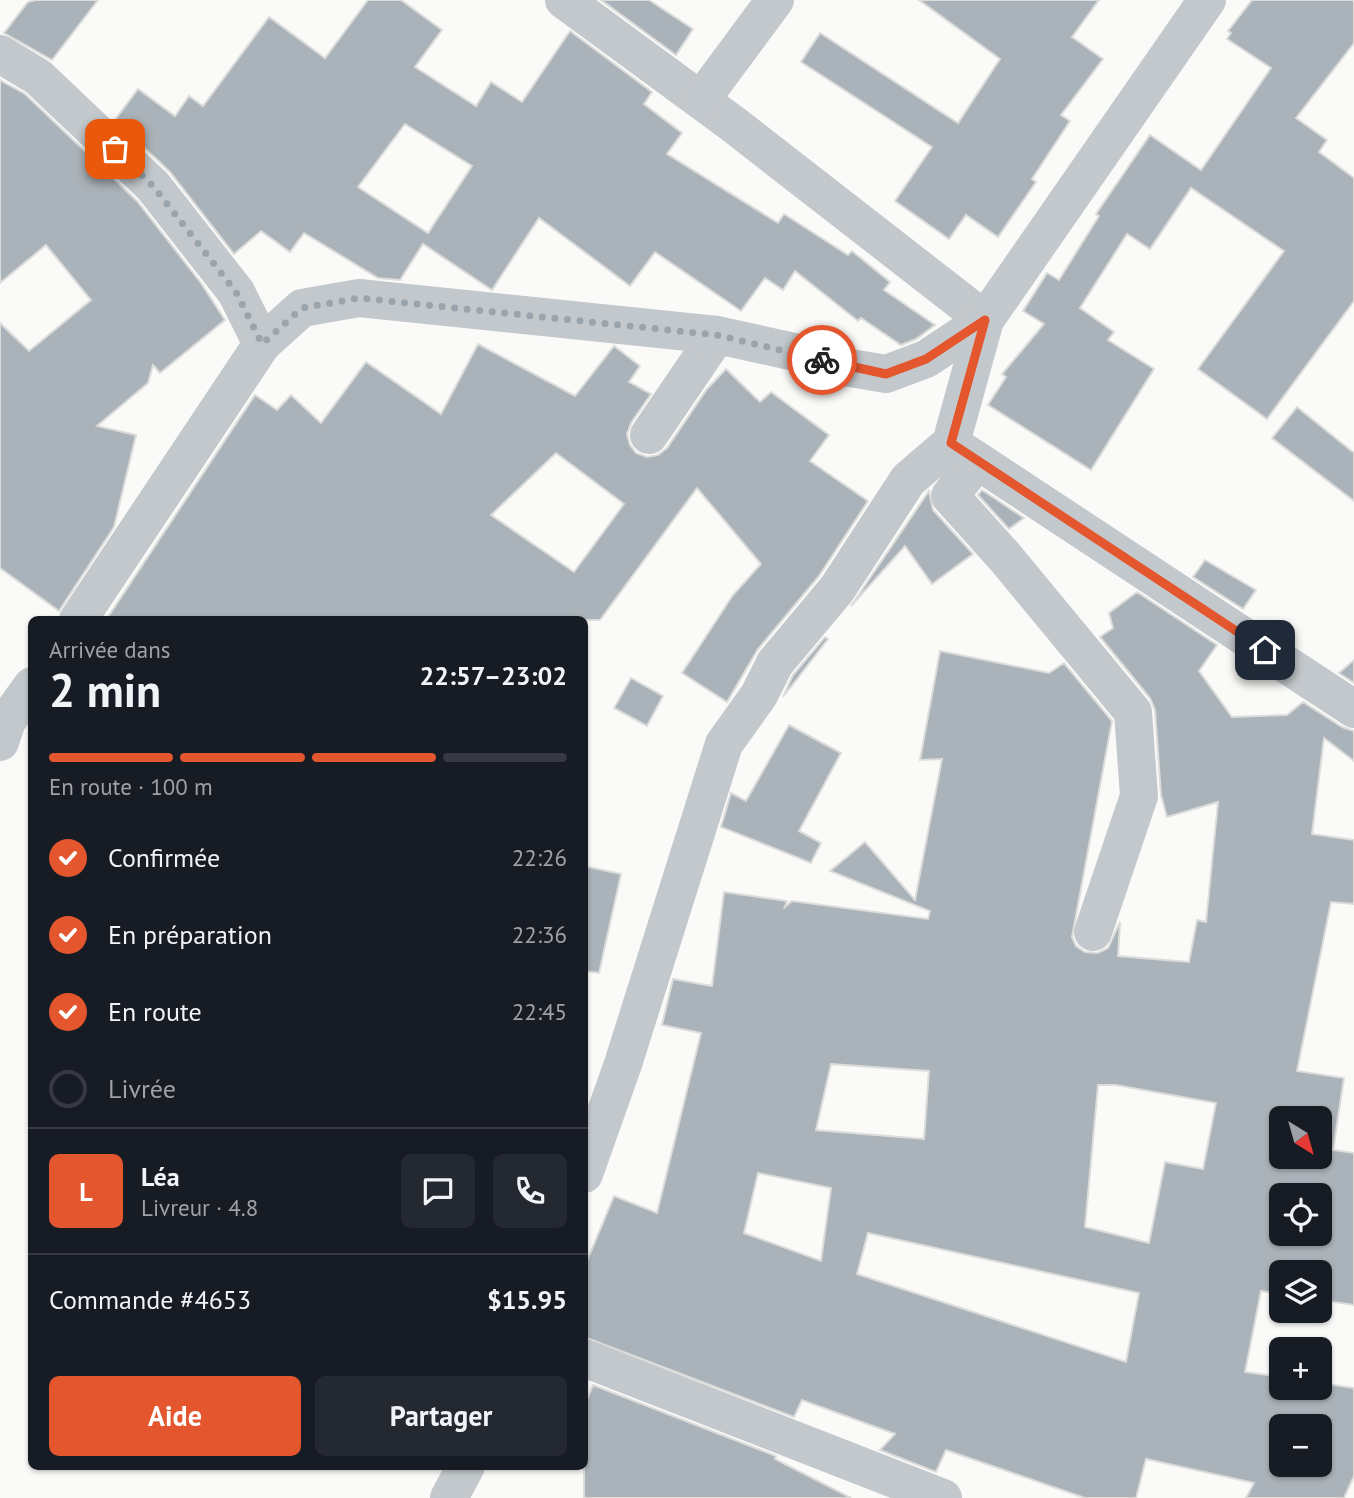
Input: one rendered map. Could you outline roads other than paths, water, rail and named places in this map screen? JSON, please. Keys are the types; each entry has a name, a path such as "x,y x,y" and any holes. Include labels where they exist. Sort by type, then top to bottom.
{"street":[{"path":"564,0 701,100 985,320"},
{"path":"701,100 775,0"},
{"path":"81,616 262,344 302,308 359,298 717,335 799,353 839,366 886,374 926,359 985,320 1207,0"},
{"path":"0,54 38,77 153,186 236,292 262,344"},
{"path":"985,320 964,452 950,496 1004,556 1133,712 1139,796 1093,932"},
{"path":"649,435 717,335"},
{"path":"964,452 1354,709"},
{"path":"588,1163 623,1064 724,744 759,695 775,663 837,589 908,480 964,452"},
{"path":"0,742 7,721 28,692"},
{"path":"588,1360 943,1498"},
{"path":"449,1498 464,1470"}]}
